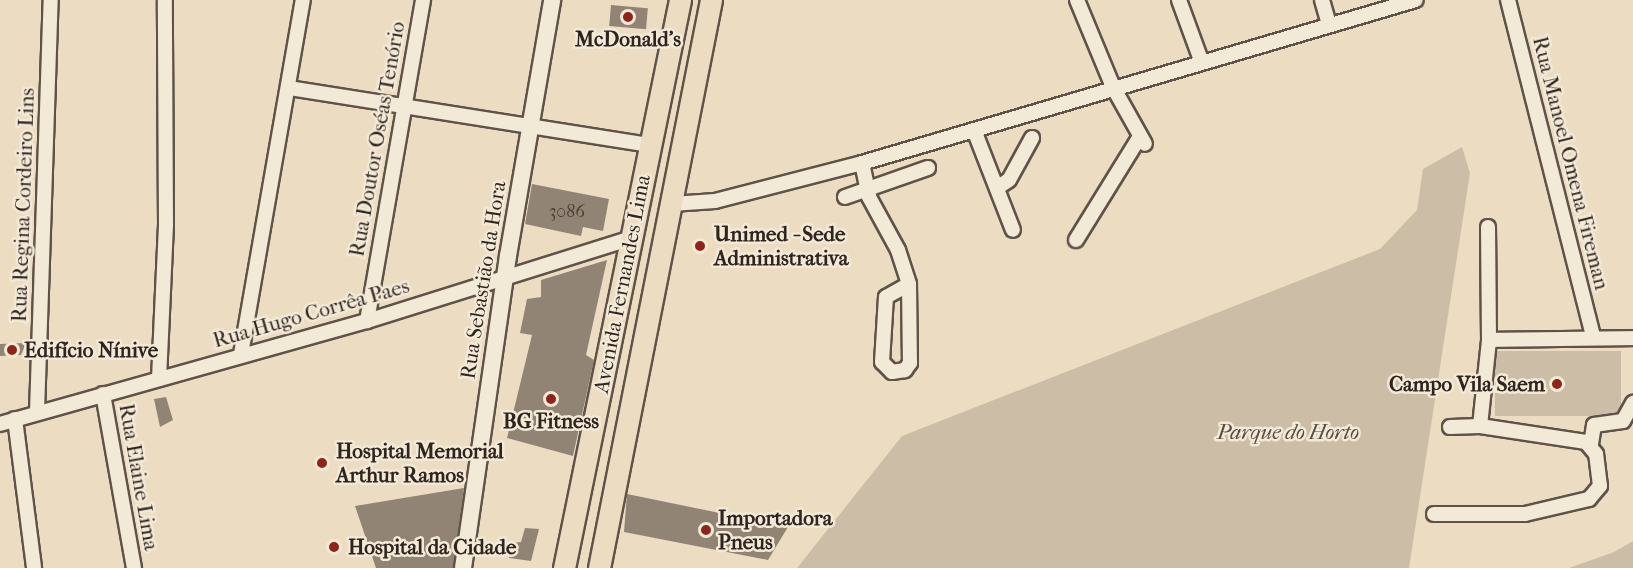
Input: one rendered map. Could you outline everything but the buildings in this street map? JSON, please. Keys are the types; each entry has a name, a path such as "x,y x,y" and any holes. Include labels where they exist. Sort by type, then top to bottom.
{"highway":[{"name":"Avenida Fernandes Lima","path":"564,568 680,0"},
{"name":"Avenida Fernandes Lima","path":"599,568 711,0"}],"street":[{"name":"Rua Regina Cordeiro Lins","path":"37,412 51,0"},
{"path":"159,379 166,225 165,0"},
{"path":"241,354 303,0"},
{"name":"Rua Doutor Oséas Tenório","path":"368,321 423,0"},
{"name":"Rua Sebastião da Hora","path":"463,568 504,278 552,0"},
{"path":"1076,240 1142,141 1113,87 1077,0"},
{"path":"1179,0 1201,60"},
{"path":"1322,0 1329,25"},
{"path":"672,204 715,201 862,163 1201,60 1416,0"},
{"name":"Rua Manoel Omena Fireman","path":"1508,0 1593,337"},
{"path":"289,88 404,103 650,145"},
{"path":"974,129 1013,230"},
{"path":"997,188 1009,180 1032,138"},
{"path":"862,163 867,189 909,284 910,363 896,373 882,362 886,297 909,284"},
{"path":"845,197 928,168"},
{"path":"1480,426 1489,340 1488,227"},
{"name":"Rua Hugo Corrêa Paes","path":"0,424 241,354 368,321 632,238"},
{"path":"1489,340 1633,338"},
{"name":"Rua Elaine Lima","path":"103,394 135,568"},
{"path":"1434,514 1525,514 1589,499 1599,482 1591,444 1594,425 1623,422 1633,402"},
{"path":"15,419 34,568"},
{"path":"1450,427 1480,426 1591,444"}],"green space":[{"name":"Parque do Horto","path":"1462,147 1470,173 1409,568 797,568 902,436 1380,249 1417,210 1423,169"},
{"name":"Campo Vila Saem","path":"1495,351 1621,351 1621,416 1495,416"},
{"path":"1633,541 1633,568 1569,568 1614,552"}],"place":[{"name":"McDonald's","path":"628,17"},
{"name":"Unimed - Sede Administrativa","path":"700,246"},
{"name":"Edifício Nínive","path":"12,350"},
{"name":"Campo Vila Saem","path":"1557,384"},
{"name":"BG Fitness","path":"551,399"},
{"name":"Hospital Memorial Arthur Ramos","path":"322,463"},
{"name":"Importadora Pneus","path":"706,530"},
{"name":"Hospital da Cidade","path":"334,547"}]}
